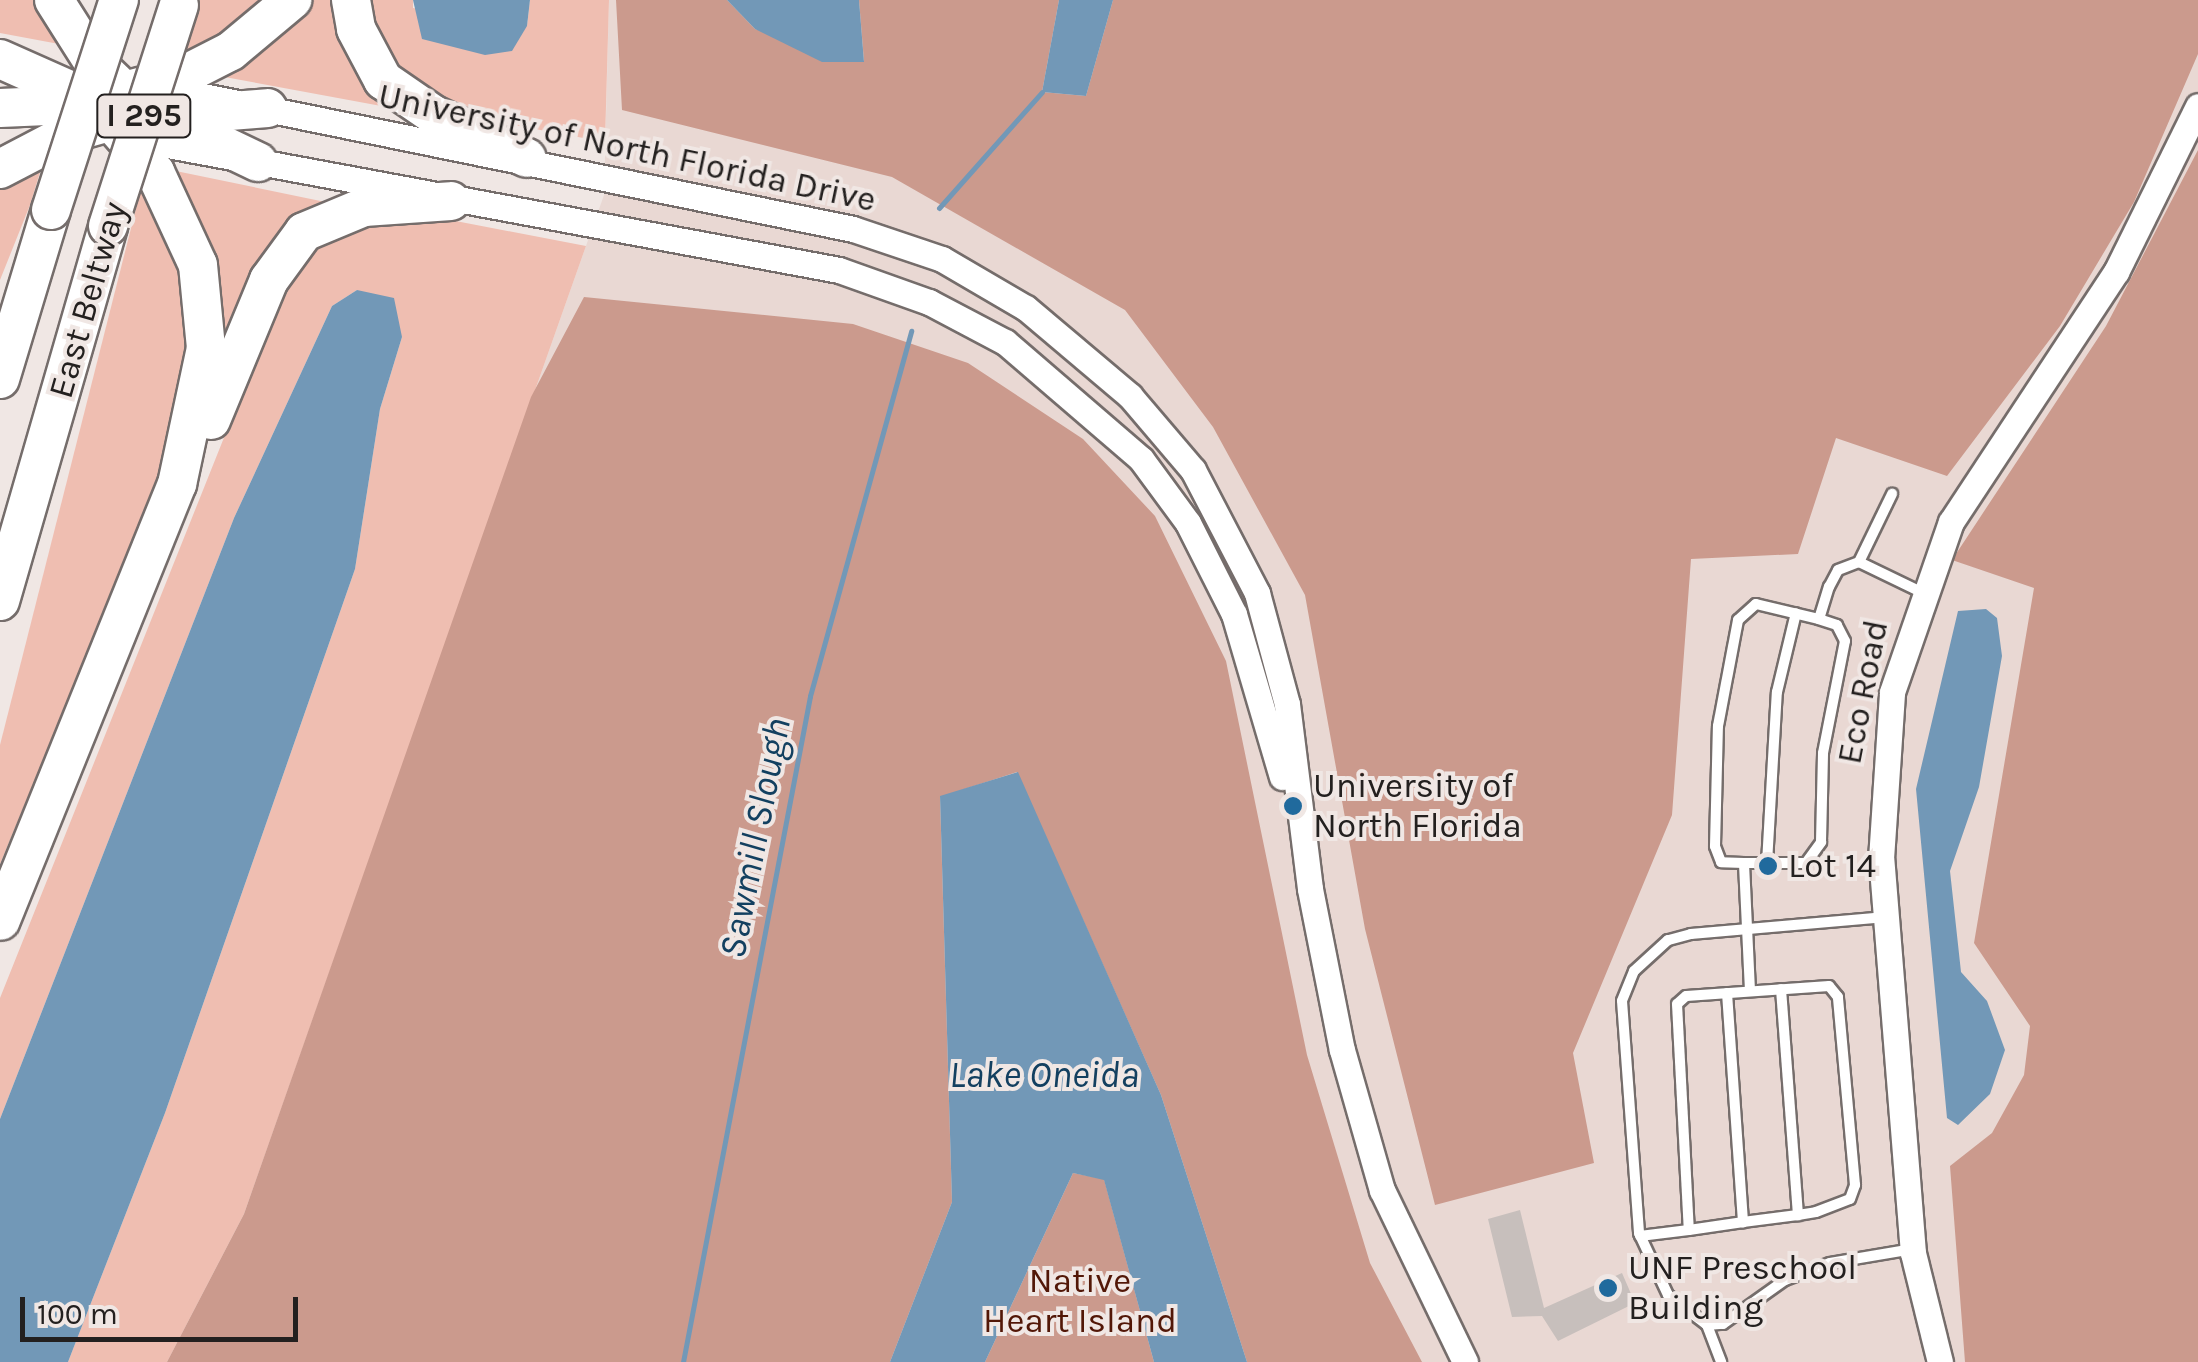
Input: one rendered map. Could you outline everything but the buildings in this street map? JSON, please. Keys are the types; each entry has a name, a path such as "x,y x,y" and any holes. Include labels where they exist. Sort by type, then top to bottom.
{"highway":[{"path":"0,921 177,484 202,385 205,306 180,218 125,108 78,43 54,0"},
{"name":"East Beltway","path":"0,379 120,0"},
{"path":"0,170 231,51 292,0"},
{"path":"351,0 356,29 384,80 434,115 527,158"},
{"name":"East Beltway","path":"0,601 108,226 180,2"},
{"path":"0,59 258,162"},
{"path":"0,108 268,108"},
{"path":"177,484 202,444 283,252 304,232 364,206 451,200"}],"street":[{"name":"Eco Road","path":"1940,1362 1913,1249 1886,917 1885,740 1921,592 1979,471 2124,258 2198,106"},
{"name":"University of North Florida Drive","path":"268,108 807,216 942,258 1084,351 1194,470 1257,592 1287,704 1310,889"},
{"name":"University of North Florida Drive","path":"258,162 870,278 1005,342 1066,386 1141,459 1204,550 1260,684 1310,889 1342,1050 1382,1190 1465,1362"}],"lane":[{"path":"1820,619 1838,570 1859,562 1892,494"},
{"path":"1859,562 1921,592"},
{"path":"1746,606 1796,614 1837,625 1845,641 1823,753 1821,842 1806,863 1722,862 1715,846 1728,656 1746,606"},
{"path":"1767,863 1777,692 1796,614"},
{"path":"1744,864 1750,991"},
{"path":"1721,1362 1707,1325 1668,1295 1640,1236 1622,1000 1634,972 1668,940 1886,917"},
{"path":"1640,1236 1690,1230 1798,1215 1844,1205 1855,1185 1838,996 1824,985 1686,996 1675,1007 1690,1230"},
{"path":"1780,988 1798,1215"},
{"path":"1727,993 1743,1222"},
{"path":"1707,1325 1722,1324 1784,1280 1830,1262 1913,1249"}],"shaded area":[{"path":"0,0 42,0 59,44 0,33"},
{"path":"200,0 276,0 180,61"},
{"path":"305,0 340,0 392,108 219,76"},
{"path":"358,0 413,0 413,8 527,26 530,0 609,0 605,142 455,114 404,89"},
{"name":"University of North Florida","path":"609,0 2198,0 2198,1362 167,1362 244,1214 604,195"},
{"path":"45,156 30,205 0,280 0,183"},
{"path":"171,170 335,204 219,370"},
{"path":"144,177 176,234 192,323 173,446 0,864 0,745"},
{"path":"409,212 586,246 244,1214 167,1362 68,1362 165,1113 355,569 380,409 402,337 357,290 332,306 234,518 0,1119 0,998 303,240"}],"green space":[{"path":"616,0 727,0 755,29 864,61 859,0 1059,0 1042,92 1086,96 1113,0 2198,0 2198,54 2134,202 2060,326 1947,476 1836,438 1798,554 1691,559 1672,815 1573,1053 1594,1163 1435,1205 1365,929 1305,595 1213,427 1125,310 892,177 622,110"},
{"path":"2198,150 2198,1362 1965,1362 1950,1166 1992,1133 2024,1075 2030,1026 1974,943 2034,588 1952,560 2106,326"},
{"path":"584,297 853,324 968,363 1083,439 1155,516 1226,661 1307,1055 1370,1263 1422,1362 1247,1362 1161,1095 1017,772 940,797 952,1202 890,1362 167,1362 244,1214 531,397"},
{"name":"Native Heart Island","path":"1073,1173 1104,1179 1154,1362 985,1362"}],"water":[{"path":"413,0 530,0 527,26 512,51 485,55 422,39"},
{"path":"727,0 859,0 864,62 822,62 755,29"},
{"path":"1059,0 1113,0 1086,96 1042,92"},
{"path":"357,290 394,298 402,337 380,409 355,569 165,1113 68,1362 0,1362 0,1119 234,518 332,306"},
{"path":"1986,609 1997,618 2002,656 1979,787 1950,871 1961,972 1987,1001 2005,1050 1990,1094 1958,1125 1947,1118 1916,789 1958,611"},
{"name":"Lake Oneida","path":"1018,772 1161,1095 1247,1362 1154,1362 1104,1180 1073,1173 985,1362 890,1362 952,1202 940,796"}],"waterway":[{"path":"939,208 1042,92"},
{"name":"Sawmill Slough","path":"683,1362 810,696 911,331"}],"place":[{"name":"University of North Florida","path":"1293,806"},
{"name":"Lot 14","path":"1768,866"},
{"name":"UNF Preschool Building","path":"1608,1288"}]}
